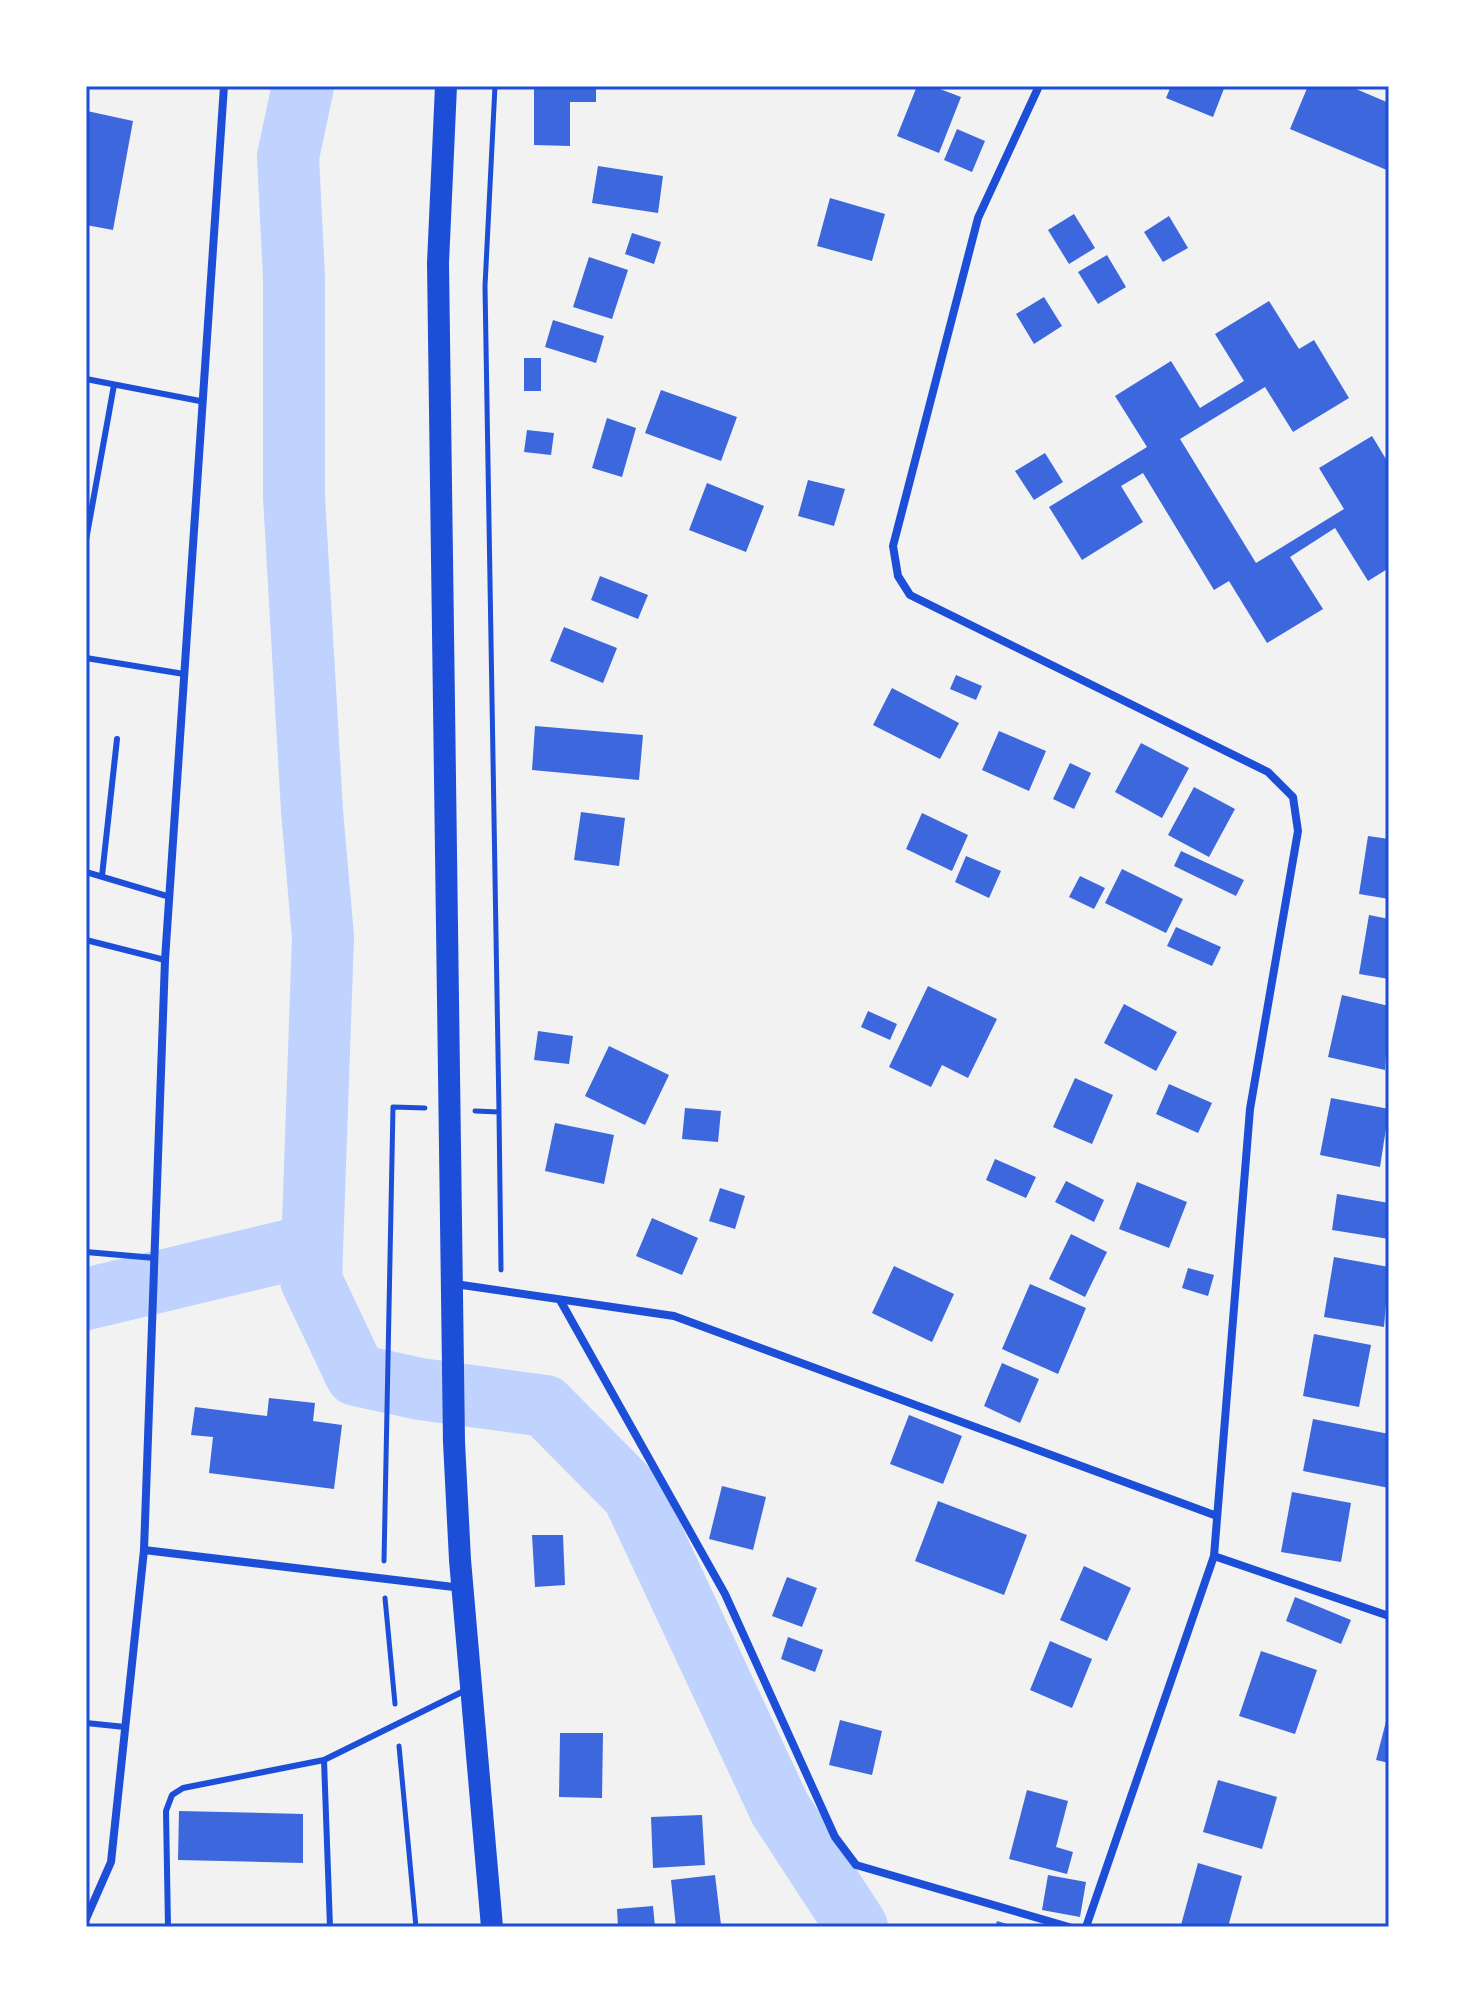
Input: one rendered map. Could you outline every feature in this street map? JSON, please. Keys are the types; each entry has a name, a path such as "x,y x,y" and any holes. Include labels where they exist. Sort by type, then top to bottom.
{"highway":[{"path":"446,86 438,263 454,1442 462,1588 492,1927"}],"street":[{"path":"86,1919 111,1862 144,1550 165,960 200,401 224,86"},
{"path":"1039,86 978,218 893,546 898,576 910,595 1268,772 1293,797 1298,831 1250,1109 1214,1556 1086,1927"},
{"path":"452,1284 674,1316 1217,1516"},
{"path":"560,1300 725,1594 835,1837 856,1865 1069,1927"},
{"path":"144,1550 462,1588"},
{"path":"1214,1556 1389,1616"}],"lane":[{"path":"86,379 200,401"},
{"path":"86,540 114,385"},
{"path":"86,658 184,674"},
{"path":"102,876 117,739"},
{"path":"86,872 170,897"},
{"path":"86,940 165,960"},
{"path":"86,1252 155,1258"},
{"path":"168,1927 166,1811 172,1795 183,1788 324,1760 471,1688"},
{"path":"86,1723 125,1727"},
{"path":"324,1760 330,1927"}],"path":[{"path":"495,86 485,286 499,1112"},
{"path":"388,1332 384,1579 416,1927"}],"building":[{"path":"534,86 596,86 596,102 570,102 570,146 534,145"},
{"path":"917,86 932,86 961,97 939,153 897,136"},
{"path":"1171,86 1225,86 1213,117 1166,98"},
{"path":"1308,86 1349,86 1389,103 1389,171 1290,129"},
{"path":"87,111 133,121 113,230 86,225"},
{"path":"957,129 985,141 972,172 944,160"},
{"path":"598,166 663,176 658,213 592,203"},
{"path":"830,198 885,214 872,261 817,246"},
{"path":"1074,214 1095,248 1069,264 1048,230"},
{"path":"1169,216 1188,248 1163,262 1144,232"},
{"path":"632,233 661,242 654,264 625,254"},
{"path":"1107,255 1126,287 1098,304 1078,272"},
{"path":"589,257 628,270 612,319 573,307"},
{"path":"1044,297 1062,326 1034,344 1016,314"},
{"path":"1269,301 1299,349 1314,340 1349,398 1293,432 1265,387 1180,439 1256,563 1344,509 1319,468 1372,436 1389,464 1389,568 1368,581 1335,528 1290,557 1323,609 1267,643 1229,581 1214,590 1143,473 1121,486 1143,522 1082,560 1049,507 1147,447 1115,396 1171,361 1200,408 1244,381 1215,334"},
{"path":"553,320 604,336 596,363 545,347"},
{"path":"524,358 541,358 541,391 524,391"},
{"path":"661,390 737,417 721,461 645,433"},
{"path":"607,418 636,428 622,477 592,468"},
{"path":"527,430 554,433 551,455 524,452"},
{"path":"1045,453 1063,482 1034,500 1015,471"},
{"path":"808,480 845,489 834,526 798,516"},
{"path":"707,483 764,506 746,552 689,530"},
{"path":"600,576 648,595 638,619 591,600"},
{"path":"564,627 617,648 603,683 550,661"},
{"path":"956,675 982,686 976,700 950,689"},
{"path":"892,688 959,723 940,759 873,725"},
{"path":"535,726 643,735 639,780 532,770"},
{"path":"999,731 1046,751 1029,791 982,770"},
{"path":"1141,743 1189,768 1162,818 1115,792"},
{"path":"1070,763 1091,773 1074,809 1053,799"},
{"path":"1194,787 1235,809 1209,857 1168,835"},
{"path":"581,812 625,818 619,866 574,860"},
{"path":"922,813 968,835 952,871 906,849"},
{"path":"1368,836 1389,839 1389,899 1359,894"},
{"path":"1181,851 1244,880 1236,896 1174,866"},
{"path":"966,856 1001,871 989,898 955,882"},
{"path":"1122,869 1183,899 1166,933 1105,903"},
{"path":"1080,876 1105,888 1094,909 1069,897"},
{"path":"1369,915 1389,919 1389,979 1359,974"},
{"path":"1176,927 1221,947 1212,966 1167,946"},
{"path":"928,986 997,1019 968,1078 942,1065 931,1087 889,1067"},
{"path":"1342,995 1389,1006 1385,1070 1328,1057"},
{"path":"1124,1004 1177,1032 1156,1071 1104,1043"},
{"path":"868,1011 897,1024 890,1040 861,1027"},
{"path":"538,1031 573,1036 569,1064 534,1060"},
{"path":"609,1046 669,1075 645,1125 585,1096"},
{"path":"1075,1078 1113,1095 1092,1144 1053,1127"},
{"path":"1169,1084 1212,1103 1198,1133 1156,1114"},
{"path":"1331,1098 1389,1109 1380,1167 1320,1155"},
{"path":"685,1108 721,1111 718,1142 682,1139"},
{"path":"555,1123 614,1135 604,1184 545,1171"},
{"path":"995,1159 1036,1177 1026,1198 986,1180"},
{"path":"1066,1181 1104,1200 1094,1222 1055,1202"},
{"path":"1137,1182 1187,1202 1169,1248 1119,1229"},
{"path":"720,1188 745,1196 735,1229 709,1221"},
{"path":"1337,1194 1389,1203 1389,1239 1332,1230"},
{"path":"652,1218 698,1238 682,1275 636,1256"},
{"path":"1071,1234 1107,1252 1085,1297 1049,1279"},
{"path":"1334,1257 1389,1267 1384,1327 1324,1317"},
{"path":"894,1266 954,1294 932,1342 872,1313"},
{"path":"1188,1268 1214,1275 1208,1296 1182,1288"},
{"path":"1030,1284 1086,1308 1058,1374 1002,1349"},
{"path":"1314,1334 1371,1345 1359,1407 1303,1396"},
{"path":"1002,1363 1039,1379 1020,1423 984,1406"},
{"path":"269,1398 315,1403 313,1421 342,1425 334,1489 209,1473 213,1437 191,1435 195,1407 267,1416"},
{"path":"909,1415 962,1436 943,1484 890,1464"},
{"path":"1313,1419 1389,1434 1389,1488 1303,1471"},
{"path":"722,1486 766,1497 753,1550 709,1539"},
{"path":"1292,1492 1351,1503 1341,1562 1281,1552"},
{"path":"938,1501 1027,1535 1004,1595 915,1561"},
{"path":"532,1535 563,1535 565,1585 535,1587"},
{"path":"1084,1566 1131,1588 1107,1641 1060,1620"},
{"path":"787,1577 817,1588 802,1627 772,1616"},
{"path":"1295,1597 1351,1620 1341,1644 1286,1621"},
{"path":"788,1637 823,1650 815,1672 781,1659"},
{"path":"1050,1641 1092,1659 1072,1708 1030,1690"},
{"path":"1261,1651 1317,1670 1295,1734 1239,1716"},
{"path":"1389,1714 1389,1763 1376,1760"},
{"path":"840,1720 882,1731 872,1775 829,1765"},
{"path":"560,1733 603,1733 602,1798 559,1797"},
{"path":"1218,1780 1277,1797 1262,1849 1203,1832"},
{"path":"1027,1790 1068,1801 1056,1847 1073,1852 1067,1874 1009,1859"},
{"path":"179,1811 303,1814 303,1863 178,1860"},
{"path":"702,1815 705,1865 653,1868 651,1817"},
{"path":"1198,1863 1242,1876 1228,1927 1181,1925"},
{"path":"715,1875 721,1925 676,1927 671,1880"},
{"path":"1048,1875 1086,1882 1080,1917 1042,1910"},
{"path":"653,1906 655,1927 618,1927 617,1909"},
{"path":"997,1921 1014,1926 1014,1927 995,1927"}],"waterway":[{"path":"303,86 288,157 294,278 294,497 312,811 323,937 311,1280 356,1375 420,1389 545,1406 633,1495 780,1809 857,1927"},
{"path":"86,1299 312,1245"}]}
